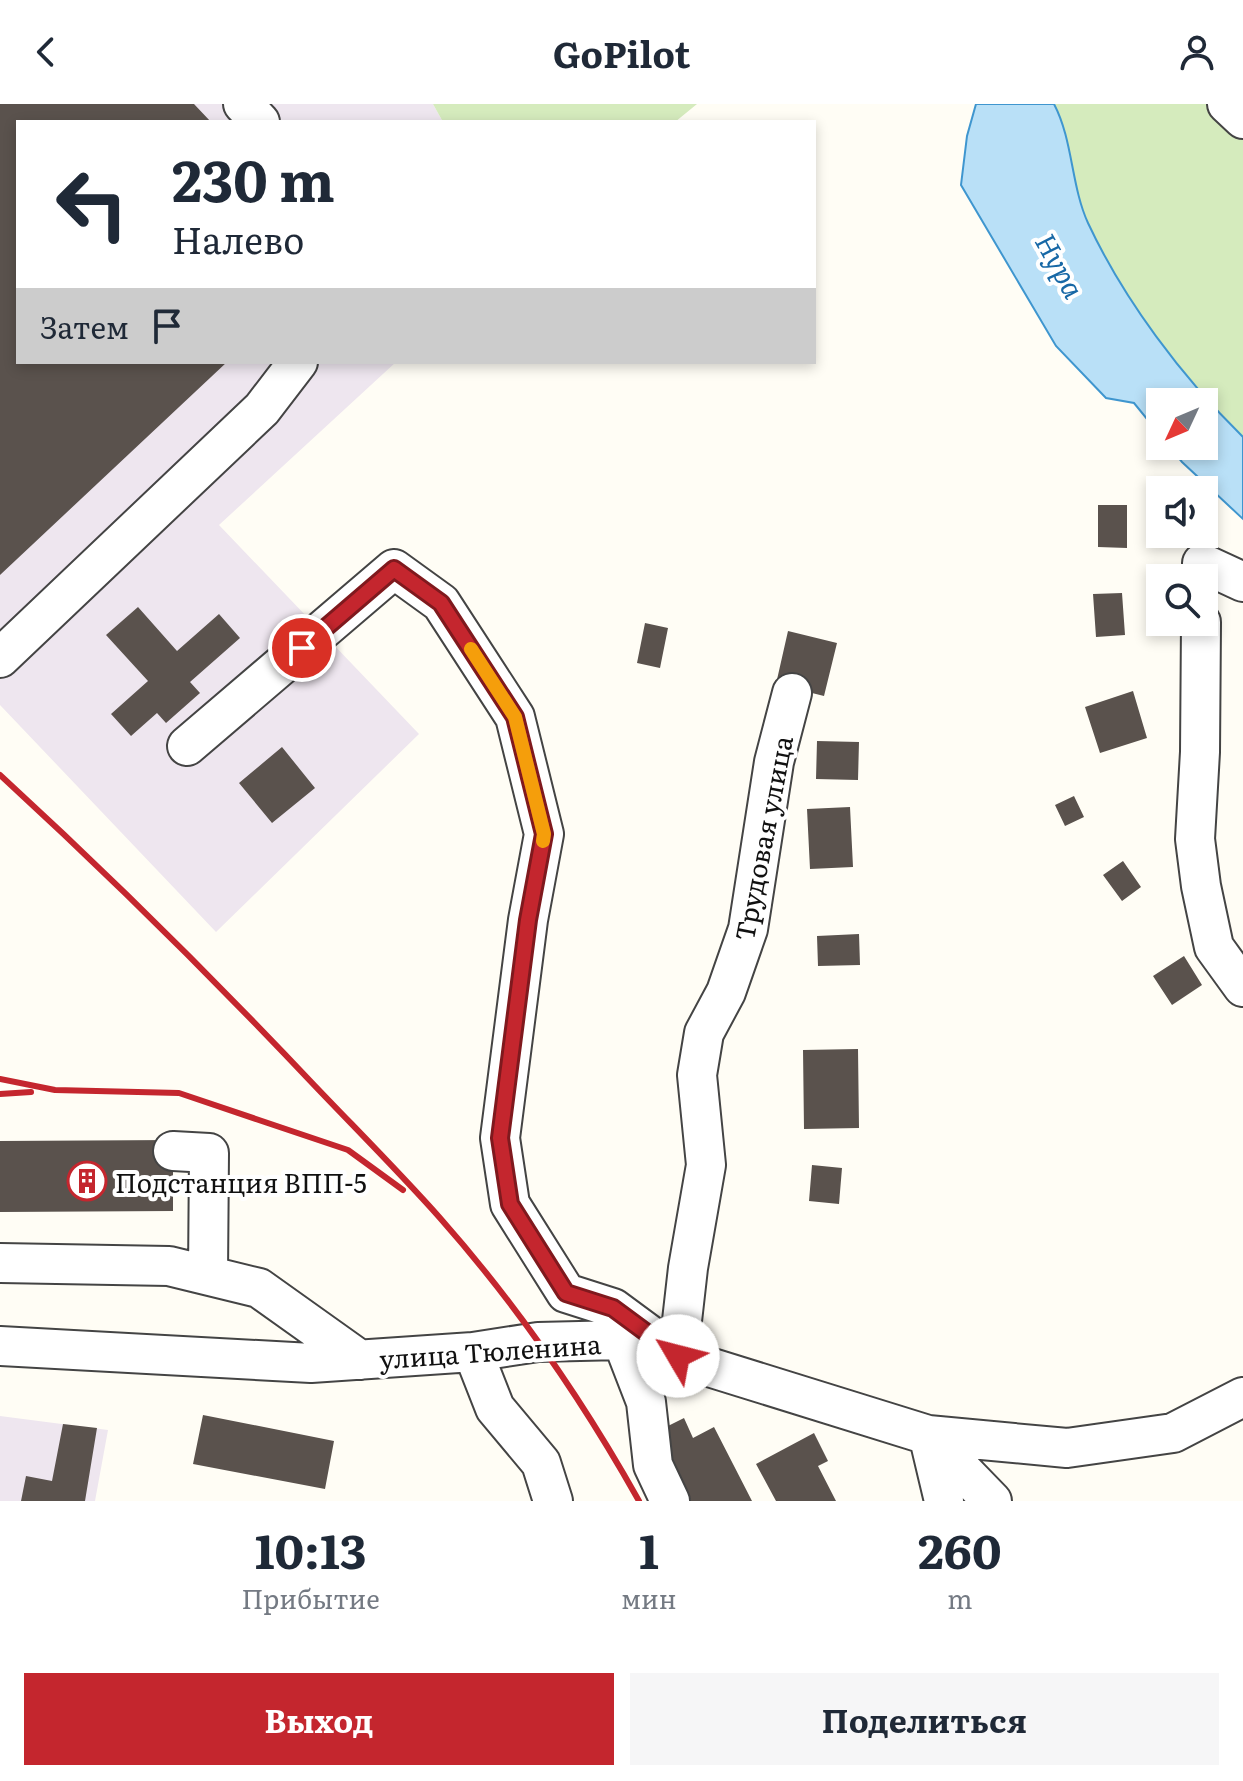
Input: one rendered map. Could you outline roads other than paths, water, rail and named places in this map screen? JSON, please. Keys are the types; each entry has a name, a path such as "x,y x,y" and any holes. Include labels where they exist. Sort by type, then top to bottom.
{"street":[{"path":"243,104 258,120"},
{"path":"1227,104 1243,119"},
{"path":"0,658 262,409 296,364"},
{"path":"187,746 394,569 441,603 515,717 544,834 528,920 500,1138 510,1204 566,1293 613,1308 678,1356"},
{"path":"1218,570 1243,582"},
{"path":"1201,636 1200,752 1195,839 1214,947 1243,987"},
{"name":"Трудовая улица","path":"678,1356 688,1268 706,1165 697,1075 704,1033 726,992 748,929 774,762 792,693"},
{"path":"173,1151 209,1153 208,1274"},
{"path":"0,1263 169,1266 208,1274 259,1288 360,1360"},
{"path":"622,1340 646,1402 653,1465 670,1501"},
{"name":"улица Тюленина","path":"0,1346 311,1363 473,1352 538,1342 622,1340 928,1435 1067,1448 1173,1433 1243,1397"},
{"path":"473,1352 495,1408 541,1463 553,1501"},
{"path":"928,1435 944,1501"},
{"path":"928,1435 992,1501"}],"water":[{"name":"Нура","path":"976,104 1054,104 1065,133 1082,209 1102,252 1137,309 1197,388 1146,388 1146,418 1134,403 1106,398 1056,346 961,185 967,136"},
{"path":"1218,412 1243,437 1243,519 1218,496 1218,476 1197,476 1180,460 1218,460"}],"railway":[{"path":"0,775 200,967 440,1218 495,1284 547,1354 639,1501"},
{"path":"0,1079 55,1090 179,1093 348,1150 403,1190"},
{"path":"0,1094 31,1092"}],"place":[{"name":"Подстанция ВПП-5","path":"87,1181"}]}
